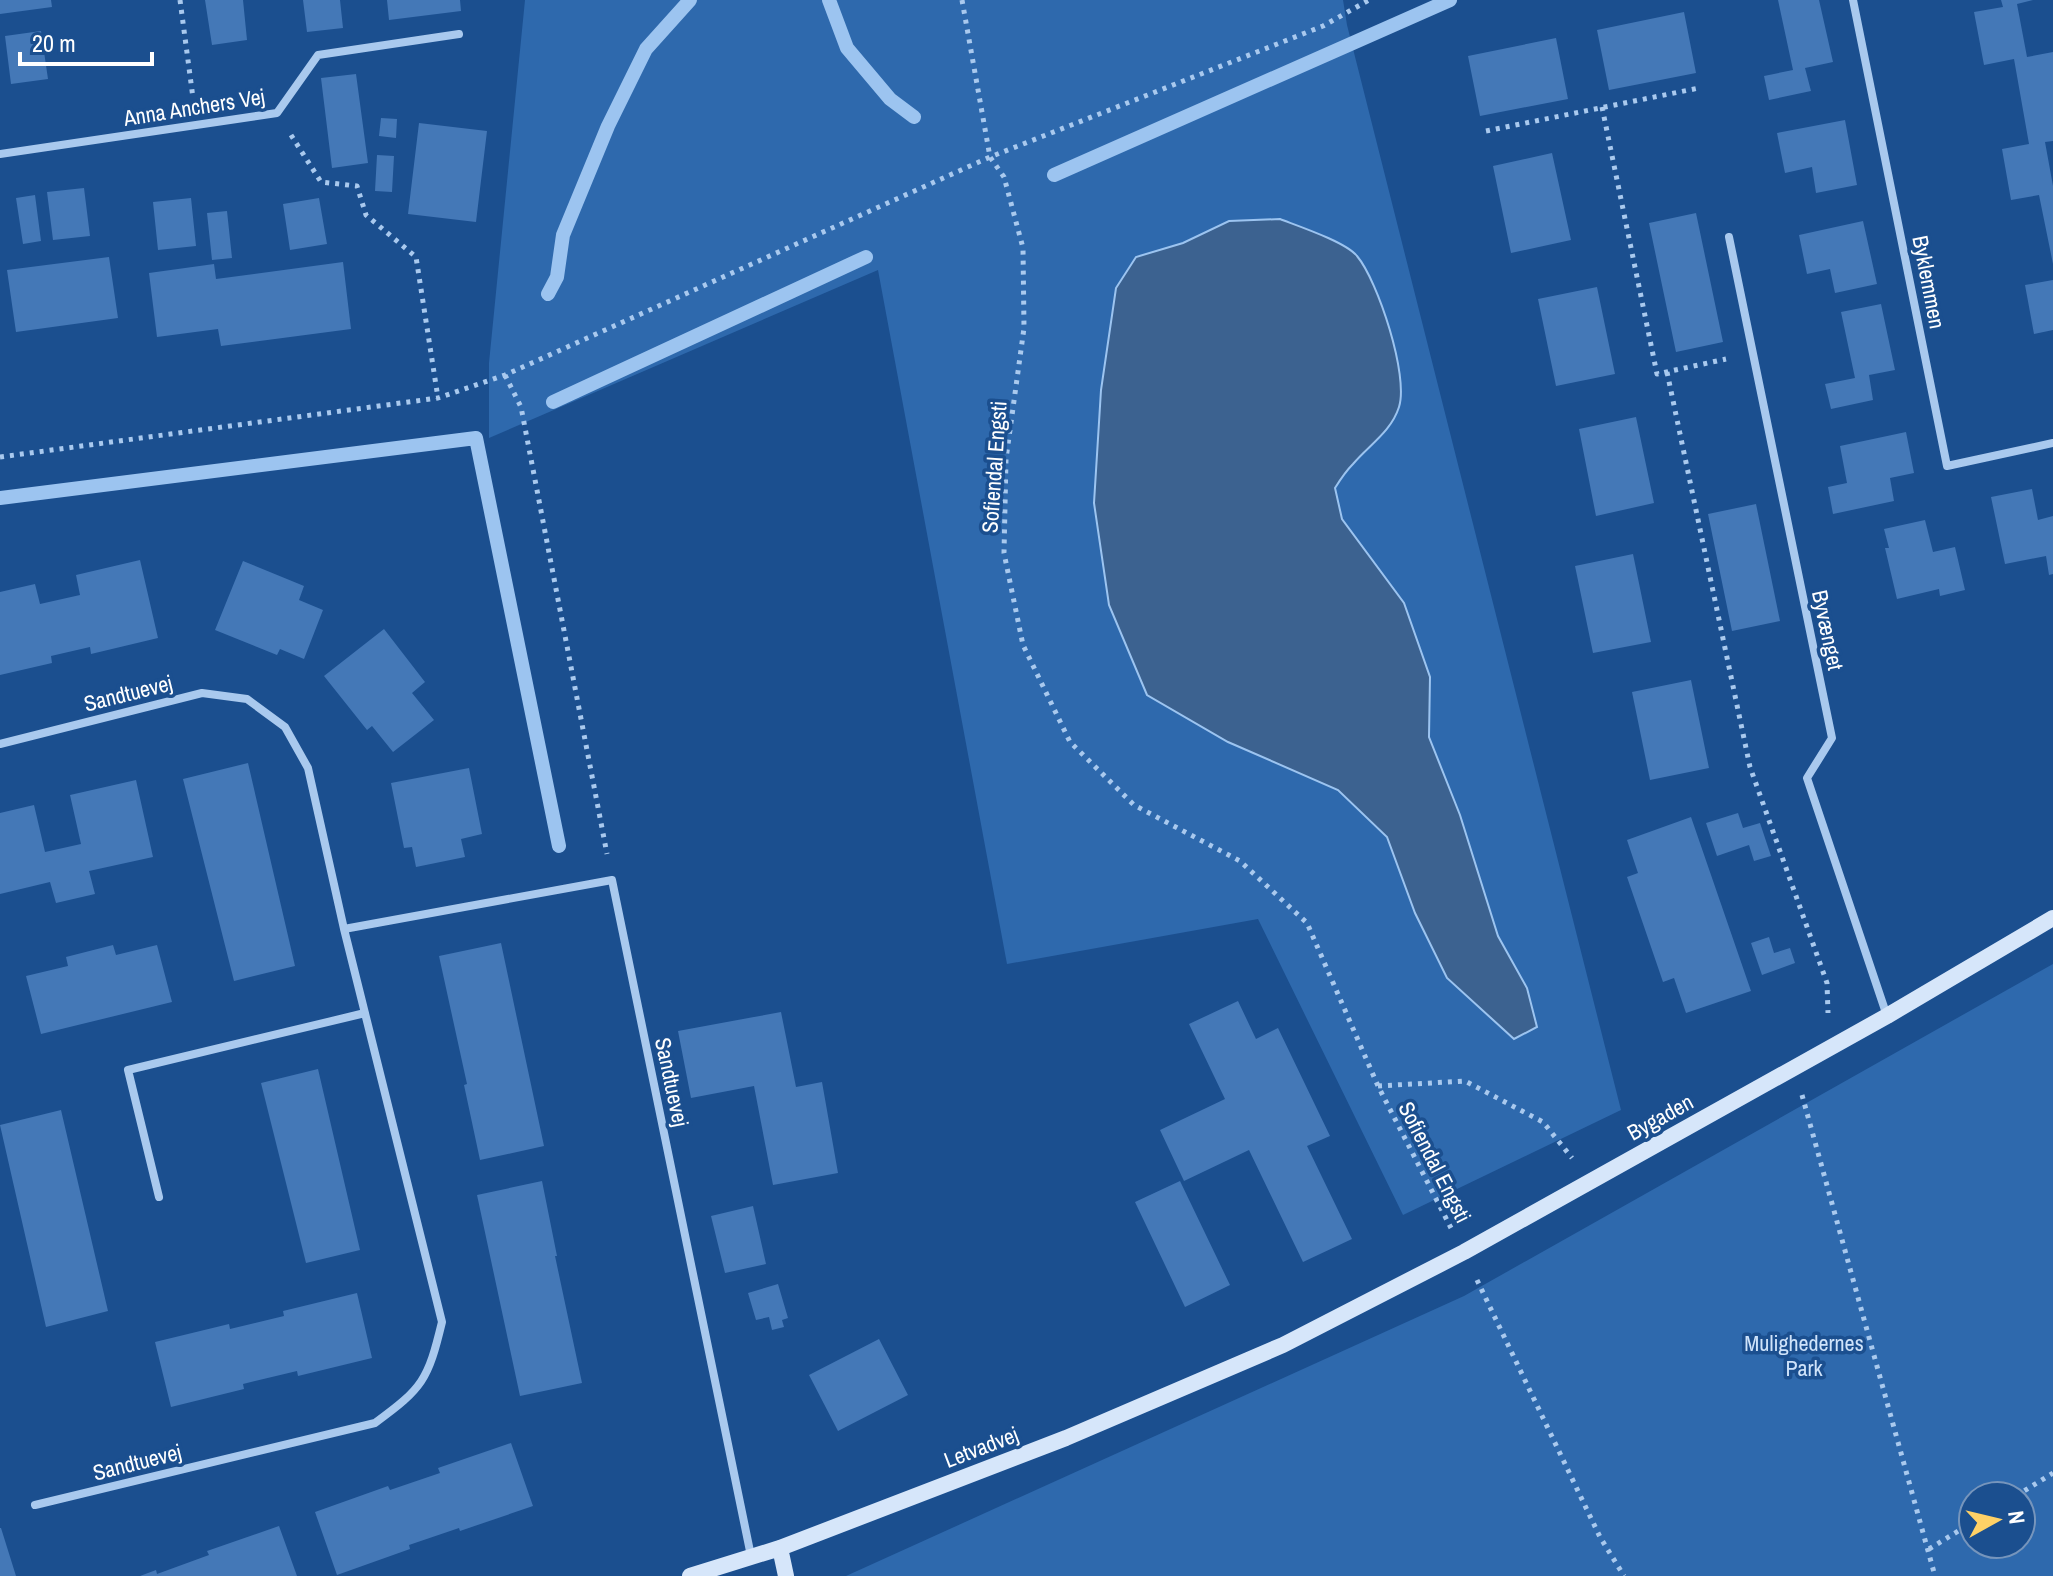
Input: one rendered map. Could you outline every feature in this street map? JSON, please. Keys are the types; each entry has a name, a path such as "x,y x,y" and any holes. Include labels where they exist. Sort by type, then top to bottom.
{"street":[{"name":"Byklemmen","path":"1853,0 1947,466 2053,443"},
{"name":"Anna Anchers Vej","path":"0,154 277,113 318,55 459,34"},
{"name":"Byvænget","path":"1729,237 1832,738 1807,778 1887,1016"},
{"name":"Sandtuevej","path":"0,744 202,693 247,699 285,727 308,768 344,929 442,1322 431,1369 409,1398 375,1423 35,1505"},
{"path":"344,929 612,880"},
{"name":"Sandtuevej","path":"612,880 752,1558"},
{"name":"Bygaden","path":"1283,1345 1464,1252 1887,1016 2053,918"},
{"path":"159,1197 128,1070 365,1013"},
{"name":"Letvadvej","path":"690,1576 780,1548 1066,1438 1283,1345"},
{"path":"780,1548 786,1576"}],"path":[{"path":"180,0 197,126"},
{"name":"Sofiendal Engsti","path":"962,0 990,157 1004,177 1023,248 1024,328 1006,459 1004,553 1023,645 1070,742 1102,774 1134,805 1240,861 1307,923 1378,1086 1464,1252 1600,1537 1624,1576"},
{"path":"0,457 438,398 505,375 990,157 1323,26 1369,0"},
{"path":"1486,131 1699,88"},
{"path":"1602,107 1657,374 1753,354"},
{"path":"277,113 321,182 357,186 366,215 416,257 438,398"},
{"path":"1667,372 1750,767 1827,983 1830,1047"},
{"path":"505,375 521,407 612,880"},
{"path":"1795,1067 1935,1576"},
{"name":"Sofiendal Engsti","path":"1378,1086 1465,1081 1543,1122 1591,1181"},
{"path":"1929,1549 1957,1532"}],"green space":[{"path":"525,0 1343,0 1621,1110 1403,1215 1258,919 1007,964 878,270 489,438 489,363"},
{"name":"Mulighedernes Park","path":"2053,964 2053,1576 846,1576 1464,1296"}],"shaded area":[{"path":"1280,219 1333,240 1357,256 1374,286 1390,329 1400,374 1399,407 1385,431 1350,467 1335,488 1342,519 1404,603 1430,677 1429,737 1460,815 1498,936 1527,988 1537,1027 1514,1039 1447,978 1415,913 1387,837 1338,790 1228,742 1147,695 1109,605 1094,503 1101,390 1116,288 1136,257 1183,243 1229,221"}],"building":[{"path":"0,0 51,0 52,7 0,14"},
{"path":"205,0 243,0 247,40 212,45"},
{"path":"303,0 340,0 343,28 307,32"},
{"path":"387,0 460,0 461,11 389,20"},
{"path":"1778,0 1819,0 1833,62 1805,68 1811,91 1769,100 1764,76 1793,70"},
{"path":"2001,0 2033,0 2017,4 2027,57 2053,52 2053,141 2045,142 2053,186 2053,264 2039,195 2011,200 2002,149 2029,144 2014,59 1984,65 1974,12 2003,7"},
{"path":"1684,12 1696,73 1609,90 1597,30"},
{"path":"41,31 48,79 11,84 5,36"},
{"path":"1556,38 1568,99 1480,116 1468,56"},
{"path":"356,74 368,163 332,168 321,78"},
{"path":"381,118 397,119 396,138 379,136"},
{"path":"1845,120 1857,185 1816,193 1812,167 1785,173 1777,133"},
{"path":"419,123 487,131 476,222 408,214"},
{"path":"1552,153 1571,240 1511,253 1493,166"},
{"path":"377,155 394,156 392,192 375,191"},
{"path":"84,188 90,236 53,240 47,192"},
{"path":"35,195 41,241 23,244 16,198"},
{"path":"191,198 196,246 158,250 153,202"},
{"path":"319,198 327,244 290,250 283,204"},
{"path":"227,211 232,258 212,260 207,213"},
{"path":"1696,213 1723,342 1676,352 1649,223"},
{"path":"1863,221 1877,284 1835,293 1830,269 1807,274 1799,235"},
{"path":"109,257 118,318 16,332 7,270"},
{"path":"343,262 351,329 221,346 218,329 157,337 149,273 214,264 216,279"},
{"path":"2053,280 2053,330 2034,334 2025,285"},
{"path":"1597,287 1615,374 1556,386 1538,299"},
{"path":"1881,304 1895,370 1869,375 1873,400 1831,409 1825,384 1855,378 1841,312"},
{"path":"1636,417 1654,503 1596,516 1579,429"},
{"path":"1906,432 1914,473 1890,478 1894,501 1833,514 1828,487 1847,483 1840,446"},
{"path":"2032,489 2038,520 2053,516 2053,574 2049,575 2046,556 2005,564 1991,497"},
{"path":"1756,504 1780,621 1732,631 1708,514"},
{"path":"1925,520 1933,552 1955,547 1965,590 1940,596 1939,589 1897,599 1885,548 1889,548 1884,529"},
{"path":"1633,554 1651,642 1593,653 1575,566"},
{"path":"140,560 158,638 91,654 90,647 51,656 52,663 0,675 0,592 35,584 40,604 80,595 76,575"},
{"path":"243,561 304,586 299,600 323,610 304,659 280,649 277,655 215,630"},
{"path":"384,629 425,682 412,693 434,720 393,752 372,726 367,730 324,676"},
{"path":"1691,680 1709,768 1650,780 1632,692"},
{"path":"248,763 295,966 234,981 183,779"},
{"path":"469,768 482,834 461,839 465,857 416,867 412,847 404,848 391,783"},
{"path":"136,780 153,857 89,871 95,894 56,903 50,882 0,894 0,813 34,805 45,852 81,844 70,795"},
{"path":"1738,813 1743,828 1760,823 1771,856 1754,861 1749,845 1717,856 1706,823"},
{"path":"1691,817 1751,991 1686,1013 1674,978 1663,982 1627,877 1638,873 1627,840"},
{"path":"1769,937 1774,953 1790,948 1795,963 1762,975 1751,943"},
{"path":"501,943 544,1146 480,1160 439,956"},
{"path":"113,945 116,955 157,945 172,1002 41,1034 26,976 68,966 66,957"},
{"path":"1238,1001 1256,1039 1278,1028 1330,1136 1307,1146 1352,1239 1303,1262 1249,1150 1184,1181 1160,1130 1225,1099 1189,1024"},
{"path":"781,1012 796,1087 822,1082 838,1173 773,1185 754,1086 691,1098 678,1031"},
{"path":"318,1069 360,1250 306,1263 261,1083"},
{"path":"61,1110 108,1311 46,1327 0,1125"},
{"path":"542,1181 582,1383 520,1396 477,1195"},
{"path":"1180,1181 1230,1285 1185,1307 1135,1202"},
{"path":"753,1206 766,1264 725,1273 711,1216"},
{"path":"778,1284 788,1318 782,1320 784,1327 772,1330 769,1317 756,1320 748,1293"},
{"path":"357,1293 372,1358 298,1376 297,1371 243,1384 244,1389 171,1407 155,1342 229,1324 230,1329 284,1316 283,1311"},
{"path":"879,1339 908,1395 838,1431 809,1375"},
{"path":"511,1443 533,1506 409,1545 410,1549 337,1575 315,1512 388,1486 390,1490 440,1473 438,1468"},
{"path":"279,1526 297,1576 140,1576 156,1570 157,1574 209,1555 207,1551"},
{"path":"1,1528 16,1576 0,1576"}],"waterway":[{"path":"548,294 557,277 563,235 608,126 646,49 690,0"},
{"path":"829,0 847,48 890,99 914,117"},
{"path":"1054,175 1450,0"},
{"path":"553,402 866,257"},
{"path":"0,498 476,438 559,846"}]}
